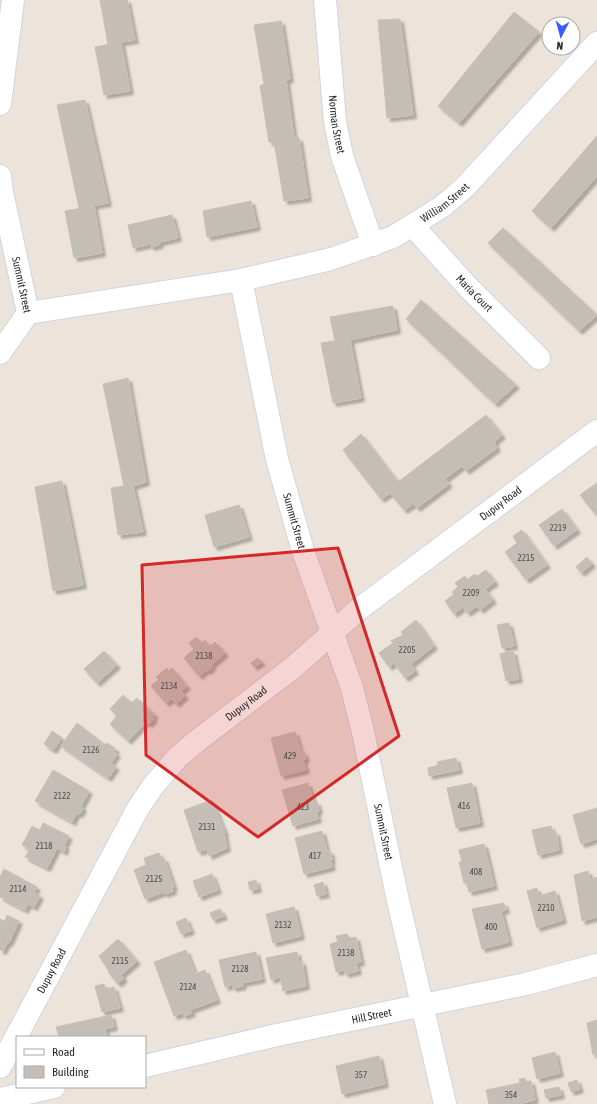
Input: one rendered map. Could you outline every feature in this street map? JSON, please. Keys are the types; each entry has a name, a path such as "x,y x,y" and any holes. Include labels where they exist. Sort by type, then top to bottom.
{"street":[{"path":"0,104 13,0"},
{"name":"Norman Street","path":"325,0 337,129 342,156 373,245"},
{"name":"William Street","path":"241,280 330,258 373,245 413,226 443,206 465,187 597,43"},
{"name":"Summit Street","path":"0,176 2,192 28,313 241,280 277,460 303,551 352,688 363,732 397,896 445,1104"},
{"name":"Maria Court","path":"413,226 467,286 539,358"},
{"path":"0,353 28,313"},
{"name":"Dupuy Road","path":"16,1036 126,830 153,786 177,758 193,744 295,666 359,609 597,431"},
{"name":"Hill Street","path":"146,1066 277,1035 526,984 597,965"},
{"name":"Dupuy Road","path":"0,1067 16,1037"},
{"path":"0,1098 49,1088"}],"highlighted area":[{"path":"338,548 399,736 258,837 146,755 142,565"}],"building":[{"path":"100,0 127,0 135,40 108,44"},
{"path":"514,12 539,32 459,123 438,106"},
{"path":"400,19 413,115 387,118 378,20"},
{"path":"281,21 290,79 286,80 294,138 299,138 308,198 284,201 274,142 269,142 260,86 264,84 254,25"},
{"path":"121,42 130,91 104,95 95,47"},
{"path":"85,100 108,203 79,208 57,105"},
{"path":"597,136 597,176 551,228 532,211"},
{"path":"251,201 257,227 207,237 203,211"},
{"path":"94,206 102,253 74,258 65,211"},
{"path":"172,215 178,238 160,242 159,245 151,247 150,244 133,248 128,225"},
{"path":"503,228 597,315 579,331 488,243"},
{"path":"421,300 516,385 495,404 406,319"},
{"path":"393,306 397,330 350,340 361,398 333,403 321,343 335,341 330,317"},
{"path":"128,378 146,482 133,486 143,532 118,535 111,488 124,486 103,384"},
{"path":"486,415 502,435 494,442 497,448 466,471 462,466 445,479 449,484 417,508 413,504 404,510 390,493 381,499 343,450 361,434 398,482"},
{"path":"62,481 83,585 53,591 35,487"},
{"path":"597,483 597,514 596,515 580,495"},
{"path":"239,505 249,537 214,547 205,515"},
{"path":"562,509 577,530 554,546 539,525"},
{"path":"522,530 547,565 526,580 505,552 517,543 513,536"},
{"path":"587,557 592,564 581,573 576,567"},
{"path":"486,570 495,582 485,589 493,600 480,610 477,606 467,613 463,607 454,614 445,601 454,594 452,592 458,587 455,583 465,576 467,580 475,574 477,576"},
{"path":"416,620 434,646 411,664 415,671 405,678 394,663 389,667 379,653 393,643 391,641 403,635 401,632"},
{"path":"509,623 514,646 502,648 497,625"},
{"path":"196,637 202,643 205,640 210,647 215,642 225,653 211,665 213,666 208,671 206,670 199,676 184,658 194,649 189,643"},
{"path":"104,651 117,665 97,683 84,669"},
{"path":"513,651 519,679 506,681 500,654"},
{"path":"258,658 262,662 254,667 251,663"},
{"path":"167,668 169,671 172,668 187,686 181,691 185,696 176,704 171,699 166,703 151,686 159,679 156,677"},
{"path":"123,695 131,703 137,698 155,715 152,717 154,719 149,724 146,722 128,741 110,724 117,716 110,709"},
{"path":"77,723 105,745 107,743 116,749 114,752 117,754 111,763 116,767 108,778 61,746"},
{"path":"52,731 62,738 53,750 44,744"},
{"path":"295,732 301,752 304,752 306,759 303,760 306,770 281,776 271,738"},
{"path":"456,758 459,770 429,776 428,768 438,765 437,762"},
{"path":"53,770 89,791 81,806 83,808 80,814 77,813 72,822 35,801"},
{"path":"308,783 314,803 317,802 319,811 316,811 318,819 293,826 282,790"},
{"path":"472,783 480,823 456,828 447,788"},
{"path":"212,800 225,833 227,848 209,856 207,849 198,852 184,810"},
{"path":"597,808 597,839 581,844 573,815"},
{"path":"43,823 69,836 64,846 66,847 64,852 57,848 47,868 25,857 30,849 22,845 32,826 40,830"},
{"path":"551,826 552,833 556,832 559,850 538,855 532,830"},
{"path":"322,831 327,851 330,851 332,867 304,874 295,838"},
{"path":"484,844 494,886 469,892 467,883 464,883 459,862 462,862 459,850"},
{"path":"159,853 161,859 164,858 174,887 172,888 173,891 165,894 164,892 145,899 134,870 146,865 144,858"},
{"path":"4,869 37,887 34,892 40,896 34,907 28,904 25,910 0,897 0,877"},
{"path":"588,871 590,879 597,877 597,917 582,921 574,875"},
{"path":"212,874 218,890 199,897 193,881"},
{"path":"256,880 258,889 250,890 248,882"},
{"path":"323,882 326,894 317,896 314,885"},
{"path":"537,888 539,896 555,891 563,920 537,928 527,891"},
{"path":"504,903 506,910 501,911 509,942 482,949 472,909"},
{"path":"294,907 301,936 273,943 266,914"},
{"path":"220,909 224,916 213,920 210,913"},
{"path":"7,915 19,921 9,943 7,943 3,951 0,950 0,919 5,921"},
{"path":"186,918 191,931 181,934 176,922"},
{"path":"347,934 349,939 356,937 361,962 356,963 358,971 345,974 345,970 336,972 330,944 338,942 336,936"},
{"path":"118,939 137,961 121,975 124,978 118,984 108,972 109,971 99,956"},
{"path":"186,950 195,974 205,970 217,1000 190,1010 192,1013 184,1016 183,1013 174,1016 154,962"},
{"path":"256,952 262,979 242,983 243,986 233,988 232,985 225,987 219,960"},
{"path":"297,952 299,962 302,961 306,986 283,991 280,977 271,980 266,958"},
{"path":"104,984 106,989 114,987 120,1008 102,1012 95,986"},
{"path":"111,1015 114,1027 105,1029 107,1036 59,1036 56,1027"},
{"path":"597,1020 597,1054 593,1055 587,1023"},
{"path":"555,1052 560,1073 537,1079 532,1058"},
{"path":"379,1056 385,1084 342,1094 336,1066"},
{"path":"525,1078 526,1082 531,1081 535,1100 517,1104 489,1104 486,1090 520,1083 519,1079"},
{"path":"577,1080 580,1089 571,1092 568,1083"},
{"path":"559,1087 561,1095 546,1098 544,1090"}]}
